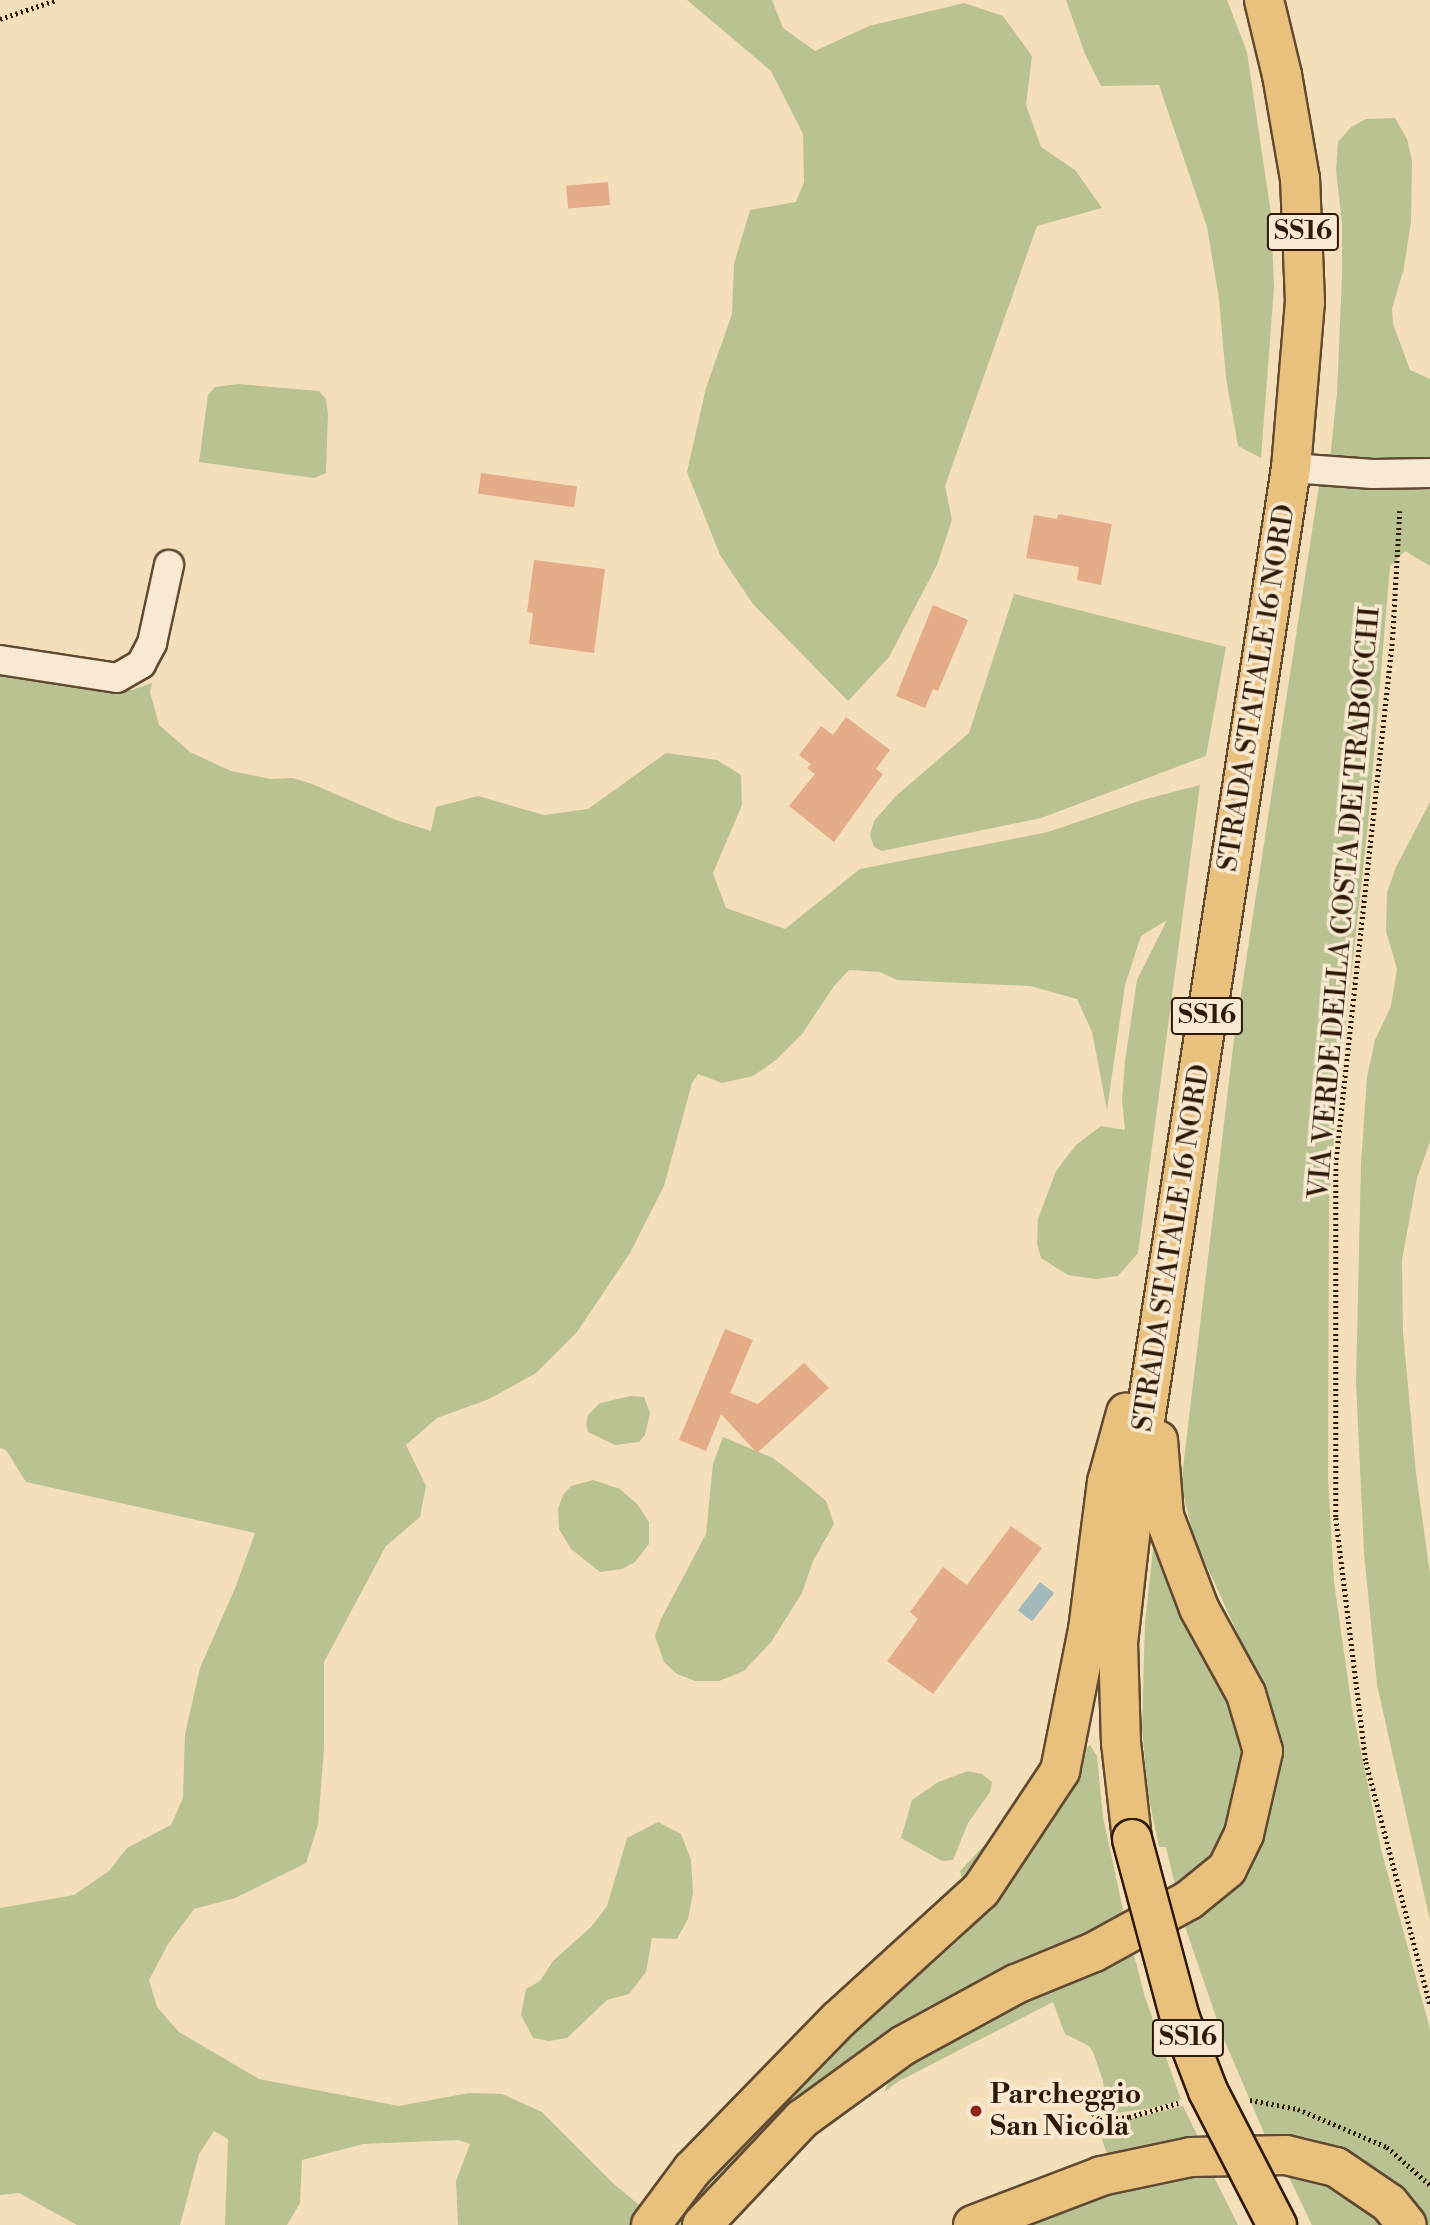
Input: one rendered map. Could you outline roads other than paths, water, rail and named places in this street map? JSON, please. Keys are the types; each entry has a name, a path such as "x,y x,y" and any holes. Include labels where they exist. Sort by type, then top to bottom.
{"main road":[{"name":"STRADA STATALE 16 NORD","path":"1264,0 1282,75 1300,179 1305,302 1291,468 1153,1369 1118,1643 1121,1743 1132,1839 1180,2018 1208,2091 1277,2225"},
{"path":"651,2225 692,2171 838,2020 981,1890 1060,1771 1088,1630 1107,1482 1172,1246"},
{"path":"702,2225 802,2119 904,2045 1016,1984 1106,1946 1189,1900 1227,1869 1244,1834 1263,1751 1246,1694 1199,1608 1164,1516 1153,1369"},
{"path":"973,2225 1101,2176 1191,2157 1286,2155 1336,2167 1389,2203 1407,2225"}],"street":[{"path":"1291,468 1373,474 1430,473"},
{"path":"0,660 117,678 141,664 152,643 169,565"}],"water":[{"path":"1040,1582 1054,1593 1032,1621 1018,1610"}],"place":[{"name":"Parcheggio San Nicola","path":"976,2111"}]}
